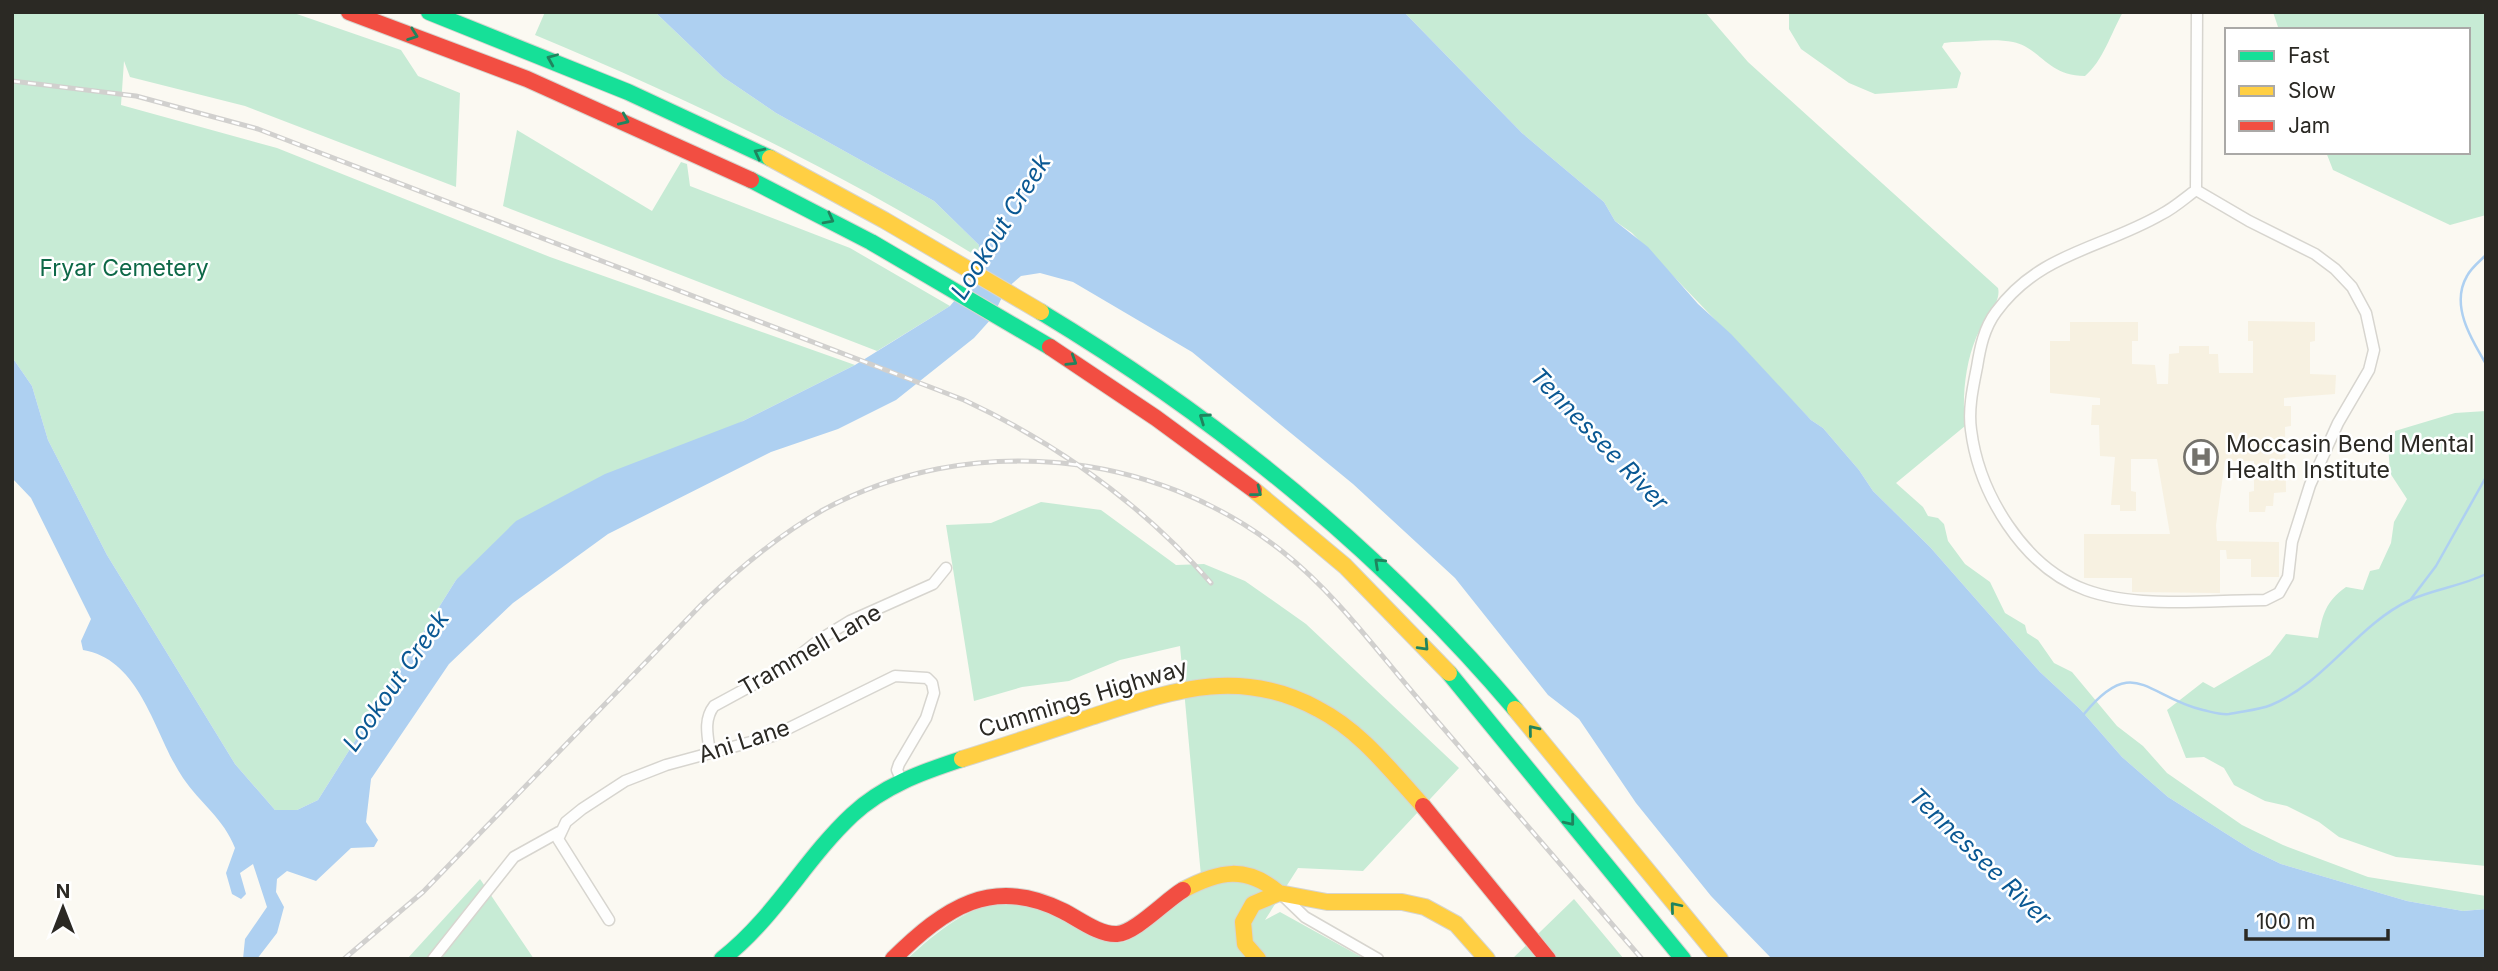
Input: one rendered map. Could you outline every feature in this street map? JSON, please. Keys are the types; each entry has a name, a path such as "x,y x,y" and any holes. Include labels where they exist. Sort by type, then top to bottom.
{"main road":[{"path":"349,12 519,75 659,135 768,187 938,279 1119,391 1198,446 1279,509 1346,567 1452,677 1683,959"},
{"path":"429,12 541,55 695,121 792,170 1025,302 1202,416 1265,462 1334,520 1468,653 1720,959"},
{"name":"Cummings Highway","path":"722,959 771,916 852,816 902,781 965,757 1179,689 1241,685 1283,694 1319,709 1365,742 1428,811 1548,959"},
{"path":"893,959 932,925 977,900 995,894 1026,896 1112,934 1130,929 1179,891 1225,873 1258,876 1279,893 1327,902 1402,902 1425,907 1456,924 1487,959"},
{"path":"1258,959 1245,944 1243,922 1253,904 1279,893"}],"street":[{"path":"2196,190 2197,12"},
{"path":"2196,190 2249,221 2315,254 2335,269 2352,287 2366,313 2372,359 2310,485 2292,542 2287,577 2279,593 2265,600 2117,599 2084,589 2044,565 2006,522 1983,481 1970,429 1971,398 1981,343 1994,314 2029,277 2051,262 2162,215 2196,190"},
{"name":"Trammell Lane","path":"710,753 707,724 708,714 714,706 789,665 819,640 850,621 933,584 946,568"},
{"name":"Ani Lane","path":"433,959 514,857 559,832 582,809 625,781 666,765 773,736 895,676 927,678 932,683 932,702 899,764 897,770 902,781"},
{"path":"559,832 558,839 609,920"},
{"path":"1279,893 1305,917 1378,959"}],"shaded area":[{"name":"Moccasin Bend Mental Health Institute","path":"2248,321 2315,322 2315,341 2310,342 2310,374 2336,375 2335,394 2284,398 2284,406 2291,406 2291,426 2285,427 2286,492 2274,493 2273,506 2266,506 2265,512 2249,512 2249,492 2254,491 2254,461 2225,461 2216,525 2217,541 2279,542 2279,577 2251,577 2251,559 2227,559 2226,550 2220,550 2220,593 2132,592 2132,578 2084,578 2084,534 2170,534 2157,459 2131,459 2131,491 2136,492 2136,511 2120,511 2120,505 2111,505 2115,457 2100,456 2099,425 2091,425 2092,405 2100,405 2100,398 2050,393 2050,341 2070,341 2070,322 2138,322 2138,341 2132,341 2132,364 2155,365 2157,384 2168,384 2169,354 2179,353 2179,346 2209,346 2209,354 2218,354 2219,373 2253,373 2253,341 2248,341"}],"green space":[{"name":"Fryar Cemetery","path":"12,12 291,12 401,50 418,76 460,93 456,187 245,106 130,77 124,61 121,105 277,148 550,257 855,365 743,421 456,580 318,800 297,810 275,810 235,764 107,555 48,440 32,386 12,357"},
{"path":"545,12 655,12 723,77 776,113 934,201 979,245 978,257 871,195 761,137 649,84 535,35"},
{"path":"1404,12 1705,12 1748,62 1998,288 1997,300 1976,338 1969,359 1964,393 1965,426 1896,483 1923,507 1928,516 1938,518 1944,524 1948,541 1965,564 1990,582 2005,613 2025,625 2027,633 2038,640 2054,663 2072,672 2117,726 2143,746 2167,773 2242,825 2283,845 2368,877 2486,896 2486,909 2463,911 2407,901 2281,864 2252,850 2168,797 2122,757 2080,709 2040,672 1930,547 1873,491 1823,428 1811,420 1632,233 1615,221 1604,202 1522,133"},
{"path":"1789,12 2123,12 2102,55 2085,76 2062,72 2023,45 2013,42 1952,42 1944,43 1942,47 1961,73 1957,88 1875,94 1849,83 1801,49 1789,29"},
{"path":"2273,12 2486,12 2486,215 2450,225 2333,170 2327,154 2470,154 2470,28 2278,28"},
{"path":"517,130 652,211 681,162 687,164 690,186 850,248 950,306 877,351 503,206"},
{"path":"2486,411 2486,866 2396,857 2339,837 2319,822 2287,806 2265,801 2234,785 2224,768 2204,757 2186,758 2167,710 2203,682 2214,688 2270,655 2286,634 2318,638 2324,615 2333,598 2346,587 2363,590 2370,571 2379,569 2391,543 2394,522 2407,499 2390,473 2388,443 2395,439 2395,431 2455,413"},
{"path":"1041,502 1101,510 1176,565 1204,564 1245,581 1306,624 1459,768 1363,871 1298,868 1265,920 1280,912 1365,959 907,959 951,923 984,906 1002,902 1020,902 1039,907 1100,938 1123,942 1202,887 1180,646 1120,660 1069,681 1022,687 974,701 946,525 991,523"},
{"path":"480,879 534,959 407,959"},
{"path":"1574,899 1624,959 1512,959"}],"water":[{"path":"655,12 1404,12 1522,133 1604,202 1615,221 1648,247 1698,304 1731,334 1811,420 1823,428 1873,491 1930,547 2040,672 2080,709 2122,757 2168,797 2252,850 2281,864 2407,901 2463,911 2486,909 2486,959 1772,959 1711,896 1636,803 1579,719 1548,695 1455,578 1353,484 1192,352 1073,282 1040,273 1021,276 1006,289 992,318 974,338 896,400 838,429 771,452 608,534 513,603 449,664 371,779 366,822 378,840 374,847 351,848 316,881 287,871 277,879 276,892 284,907 277,933 257,959 243,959 245,939 267,907 253,864 240,873 246,894 241,899 232,894 226,873 235,848 230,838 183,778 133,684 119,668 103,657 83,650 81,641 91,619 31,498 12,478 12,357 32,386 48,440 107,555 235,764 275,810 297,810 318,800 456,580 516,521 605,474 743,421 855,365 950,306 976,275 979,245 934,201 776,113 723,77"}],"waterway":[{"path":"2486,255 2469,273 2462,287 2461,298 2465,322 2486,364"},
{"path":"2411,599 2436,566 2486,477"},
{"path":"2084,714 2101,696 2116,686 2129,682 2154,689 2184,704 2220,714 2266,707 2291,695 2308,682 2391,611 2419,596 2486,574"}],"railway":[{"path":"12,81 136,96 258,129 964,400 1033,436 1097,478 1157,527 1211,583"},
{"path":"344,959 423,892 701,605 774,542 823,510 879,485 938,469 999,461 1059,463 1119,473 1177,491 1232,517 1283,552 1355,623 1642,959"}],"traffic: fast":[{"path":"429,12 628,92 770,158"},
{"path":"751,180 871,242 1050,347"},
{"path":"1041,312 1171,397 1294,491 1409,595 1515,709"},
{"path":"1449,673 1683,959"},
{"path":"722,959 758,926 852,815 877,796 904,781 962,759"}],"traffic: slow":[{"path":"770,158 884,220 1041,312"},
{"path":"1254,490 1345,566 1449,673"},
{"path":"962,759 1175,692 1203,687 1259,688 1288,696 1334,718 1362,740 1423,806"},
{"path":"1515,709 1720,959"},
{"path":"1183,890 1220,875 1232,874 1255,878 1279,893"},
{"path":"1258,959 1245,944 1243,922 1253,904 1279,893 1327,902 1402,902 1425,907 1456,924 1487,959"}],"traffic: jam":[{"path":"349,12 527,79 751,180"},
{"path":"1050,347 1156,418 1254,490"},
{"path":"1423,806 1548,959"},
{"path":"893,959 951,912 971,902 992,897 1014,896 1037,901 1063,911 1096,929 1117,934 1133,928 1183,890"}],"place":[{"name":"Moccasin Bend Mental Health Institute","path":"2201,457"}],"water label":[{"name":"Lookout Creek","path":"1001,227"},
{"name":"Tennessee River","path":"1599,439"},
{"name":"Lookout Creek","path":"396,681"},
{"name":"Tennessee River","path":"1980,857"}]}
